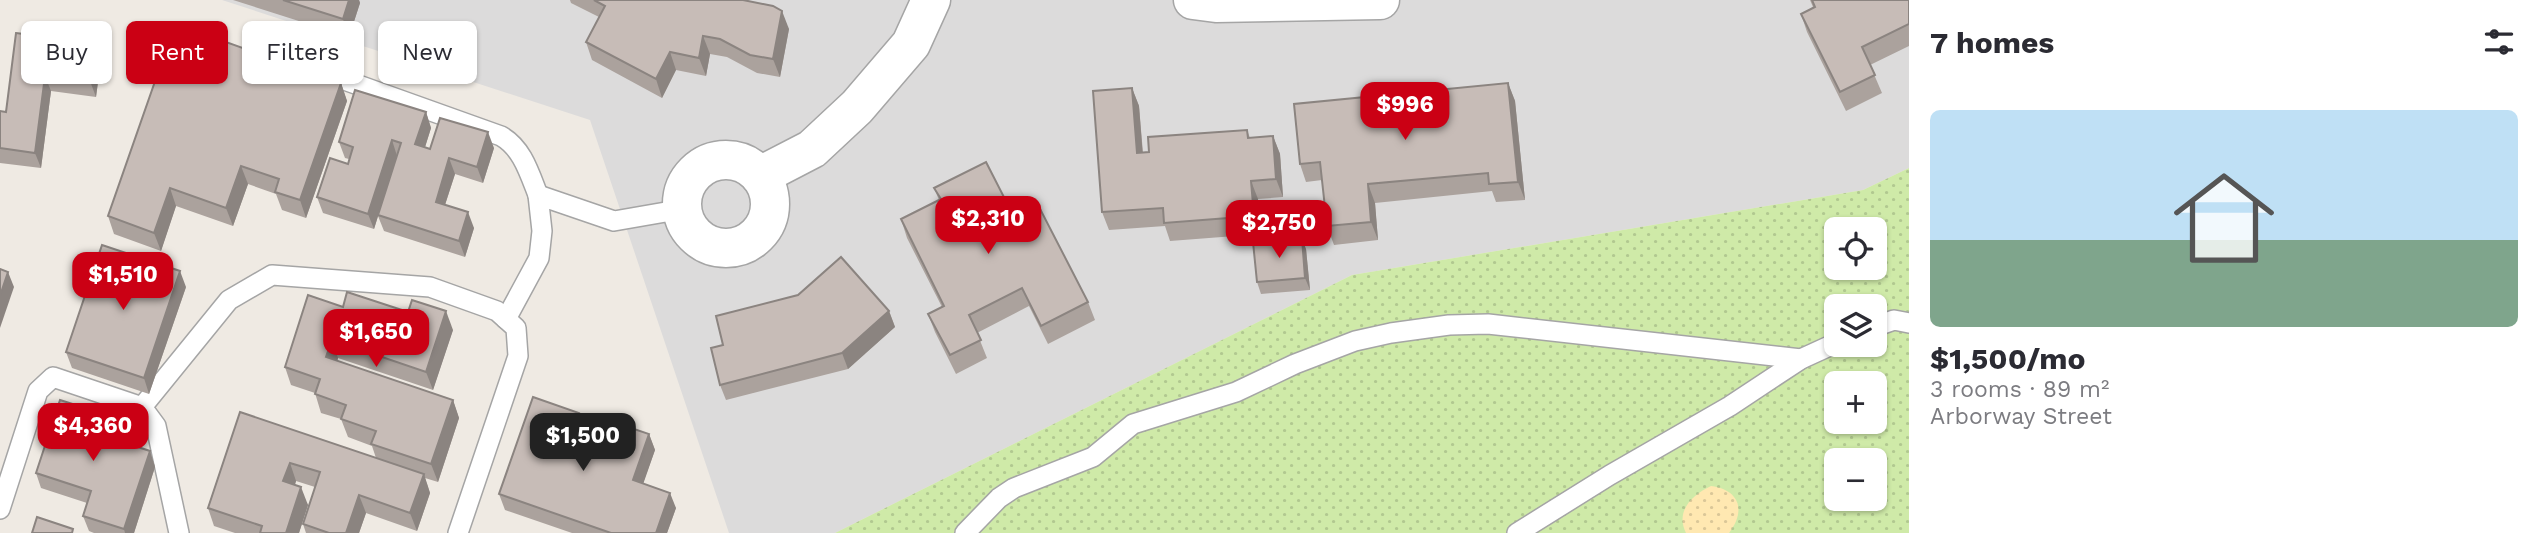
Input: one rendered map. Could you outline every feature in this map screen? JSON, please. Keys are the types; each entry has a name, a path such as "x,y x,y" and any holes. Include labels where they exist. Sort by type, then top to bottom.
{"street":[{"path":"760,176 813,149 857,107 911,44 931,0"},
{"path":"1193,0 1216,3 1380,0"},
{"path":"720,161 735,161 749,166 760,176 771,202 769,217 763,230 753,240 740,246 719,247 699,239 689,228 683,209 682,200 686,185 695,173 706,165 720,161"}],"lane":[{"path":"355,84 500,136 515,147 525,162 538,195 542,231 538,258 506,319"},
{"path":"538,195 614,221 683,209"},
{"path":"142,407 229,300 272,275 430,287 497,311 516,328 518,356 458,533"},
{"path":"1887,323 1904,318"},
{"path":"965,533 999,498 1014,488 1093,457 1133,424 1236,393 1295,364 1355,341 1391,333 1488,324 1801,359"},
{"path":"1517,533 1610,475 1730,406 1801,359 1824,348"},
{"path":"0,509 38,391 52,377 142,407 156,426 179,533"}],"shaded area":[{"path":"222,0 1909,0 1909,168 1863,190 1352,275 835,533 729,533 590,120 477,83 477,21 378,21 378,51 364,46 364,21 286,21"}],"green space":[{"path":"1909,168 1909,533 835,533 1352,275 1863,190"}],"sand":[{"path":"1711,486 1721,488 1734,497 1738,510 1734,525 1729,533 1686,533 1683,518 1687,505"}],"building":[{"path":"283,0 349,0 343,19"},
{"path":"594,0 743,0 773,6 782,11 773,59 750,55 720,39 703,36 699,58 670,52 656,79 586,42 605,6"},
{"path":"1812,0 1909,0 1909,24 1862,47 1875,75 1840,92 1801,14 1815,7"},
{"path":"16,33 21,34 21,84 44,84 35,153 0,148 0,111 6,112"},
{"path":"228,43 242,48 242,84 341,84 300,200 275,192 279,179 241,166 226,208 170,188 154,233 108,216 154,84 228,84"},
{"path":"1508,83 1518,182 1489,184 1488,173 1368,184 1371,222 1327,226 1320,162 1300,164 1294,104"},
{"path":"1132,88 1137,153 1149,152 1148,137 1247,130 1248,138 1273,136 1276,179 1251,181 1254,216 1164,223 1163,208 1102,212 1093,91"},
{"path":"355,90 426,112 415,144 430,149 440,118 488,132 477,167 449,158 436,202 468,212 459,241 378,215 401,143 392,140 368,214 317,197 330,158 348,164 353,147 339,142"},
{"path":"986,162 1012,213 1036,201 1088,302 1041,326 1022,288 969,315 981,340 950,355 928,314 944,306 901,219 941,199 934,188"},
{"path":"1302,238 1305,278 1257,282 1253,242"},
{"path":"102,245 180,271 144,378 66,352"},
{"path":"841,257 889,311 842,353 720,385 711,348 723,345 716,316 798,295"},
{"path":"0,269 8,272 0,296"},
{"path":"347,292 408,312 412,300 446,311 426,372 332,340 326,357 453,400 431,464 371,444 376,431 341,419 346,405 315,394 320,379 285,367 308,295 343,307"},
{"path":"533,397 579,413 568,444 587,450 599,417 649,434 633,480 670,493 656,533 611,533 499,494"},
{"path":"60,400 110,416 104,436 150,451 124,529 83,516 91,491 36,473"},
{"path":"240,412 424,474 410,513 359,495 346,533 329,533 303,524 320,472 290,463 283,481 301,487 286,533 260,533 262,526 208,508"},
{"path":"37,517 73,529 72,533 32,533"}]}
